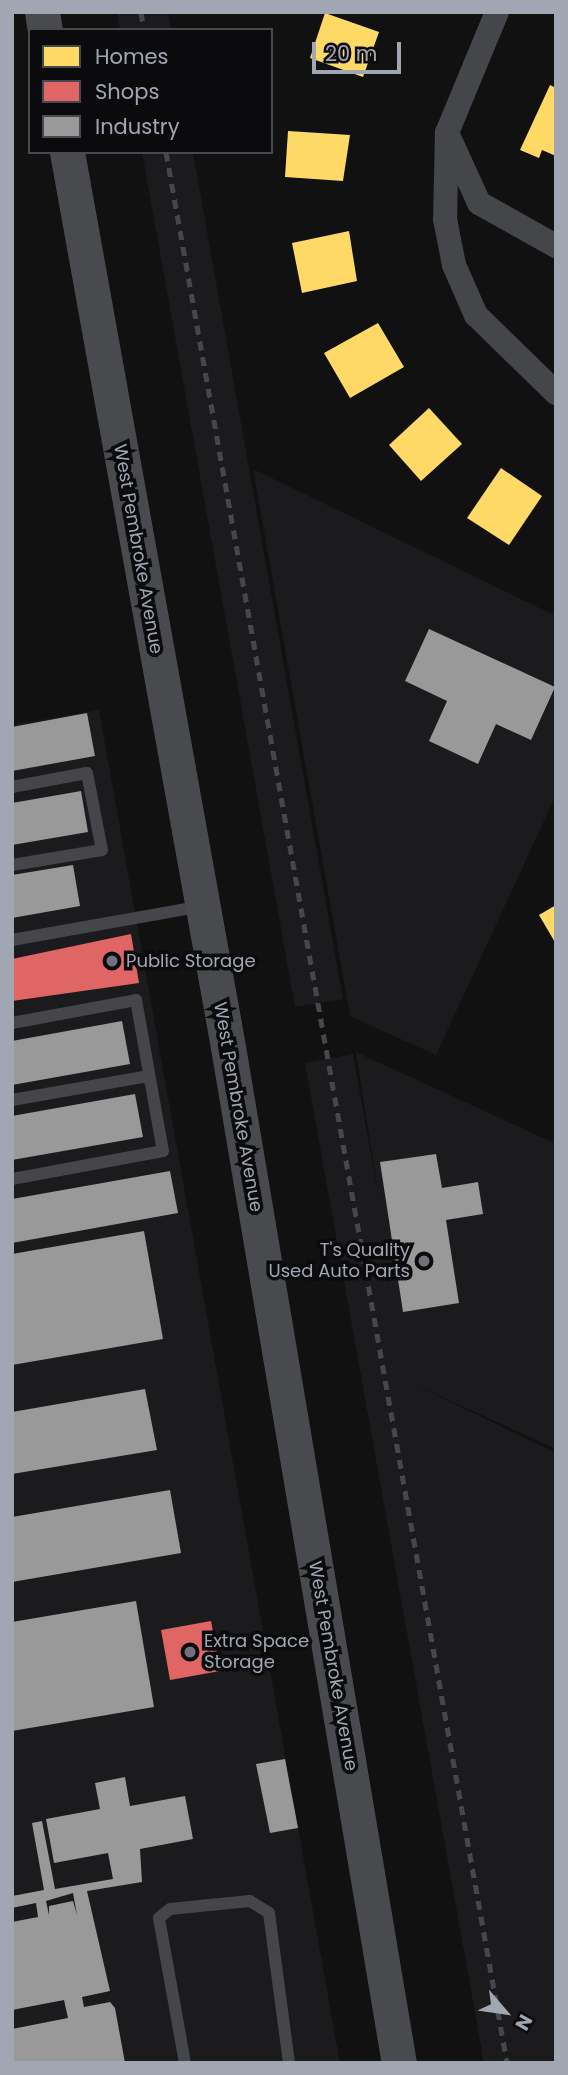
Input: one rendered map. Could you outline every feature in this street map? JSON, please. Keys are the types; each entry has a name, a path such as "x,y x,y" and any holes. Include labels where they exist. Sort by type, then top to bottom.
{"main road":[{"name":"West Pembroke Avenue","path":"67,154 202,906 399,2063"}],"street":[{"path":"497,12 447,133 445,219 454,265 476,315 556,393"},
{"path":"447,133 479,203 556,246"}],"lane":[{"path":"12,787 87,773 102,850 12,865"},
{"path":"12,940 202,906"},
{"path":"12,1023 136,1000 163,1151 12,1180"},
{"path":"12,1100 148,1076"},
{"path":"186,2063 159,1918 170,1909 250,1901 268,1913 289,2063"}],"shaded area":[{"path":"117,12 168,12 171,28 120,28"},
{"path":"142,154 193,154 343,999 295,1007"},
{"path":"253,469 556,616 556,795 436,1055 350,1016"},
{"path":"99,710 340,2063 12,2063 12,725"},
{"path":"356,1052 556,1144 556,1449 411,1383 556,1453 556,2063 484,2063 305,1063 353,1054 380,1205"}],"building: Homes":[{"path":"325,13 379,32 363,77 310,58"},
{"path":"550,85 556,88 556,156 542,150 539,158 520,150"},
{"path":"288,131 350,135 343,181 285,177"},
{"path":"349,231 357,281 302,293 292,243"},
{"path":"378,323 404,367 350,398 324,353"},
{"path":"429,408 462,444 421,481 389,445"},
{"path":"501,468 542,496 509,545 467,518"},
{"path":"556,905 556,944 539,915"}],"building: Shops":[{"path":"131,934 139,983 12,1001 12,959"},
{"path":"211,1621 220,1671 170,1680 161,1630"}],"building: Industry":[{"path":"429,629 555,687 531,740 496,724 478,764 429,741 447,701 405,681"},
{"path":"87,713 95,756 12,771 12,727"},
{"path":"81,791 88,832 12,845 12,803"},
{"path":"73,865 80,906 12,918 12,875"},
{"path":"122,1021 130,1064 12,1085 12,1041"},
{"path":"135,1094 143,1137 12,1160 12,1116"},
{"name":"T's Quality Used Auto Parts","path":"436,1154 442,1188 478,1182 483,1214 446,1220 459,1303 403,1312 380,1162"},
{"path":"170,1171 178,1213 12,1243 12,1199"},
{"path":"144,1231 163,1339 12,1365 12,1254"},
{"path":"145,1389 157,1450 12,1474 12,1412"},
{"path":"170,1490 181,1553 12,1582 12,1517"},
{"path":"136,1601 154,1707 12,1731 12,1622"},
{"path":"285,1759 298,1828 270,1833 256,1764"},
{"path":"125,1777 130,1806 185,1796 193,1839 140,1849 142,1882 87,1891 110,1991 82,1997 84,2007 110,2002 115,2008 125,2063 12,2063 12,2029 68,2018 64,2000 12,2010 12,1922 38,1917 36,1903 12,1908 12,1896 44,1890 32,1823 42,1821 55,1889 113,1879 108,1853 54,1863 46,1819 100,1809 95,1783","holes":["73,1893 77,1915 73,1901 49,1906 49,1915 46,1901"]}],"railway":[{"path":"141,12 144,28"},
{"path":"166,154 507,2063"}],"place":[{"name":"Public Storage","path":"112,961"},
{"name":"T's Quality Used Auto Parts","path":"424,1261"},
{"name":"Extra Space Storage","path":"190,1652"}]}
